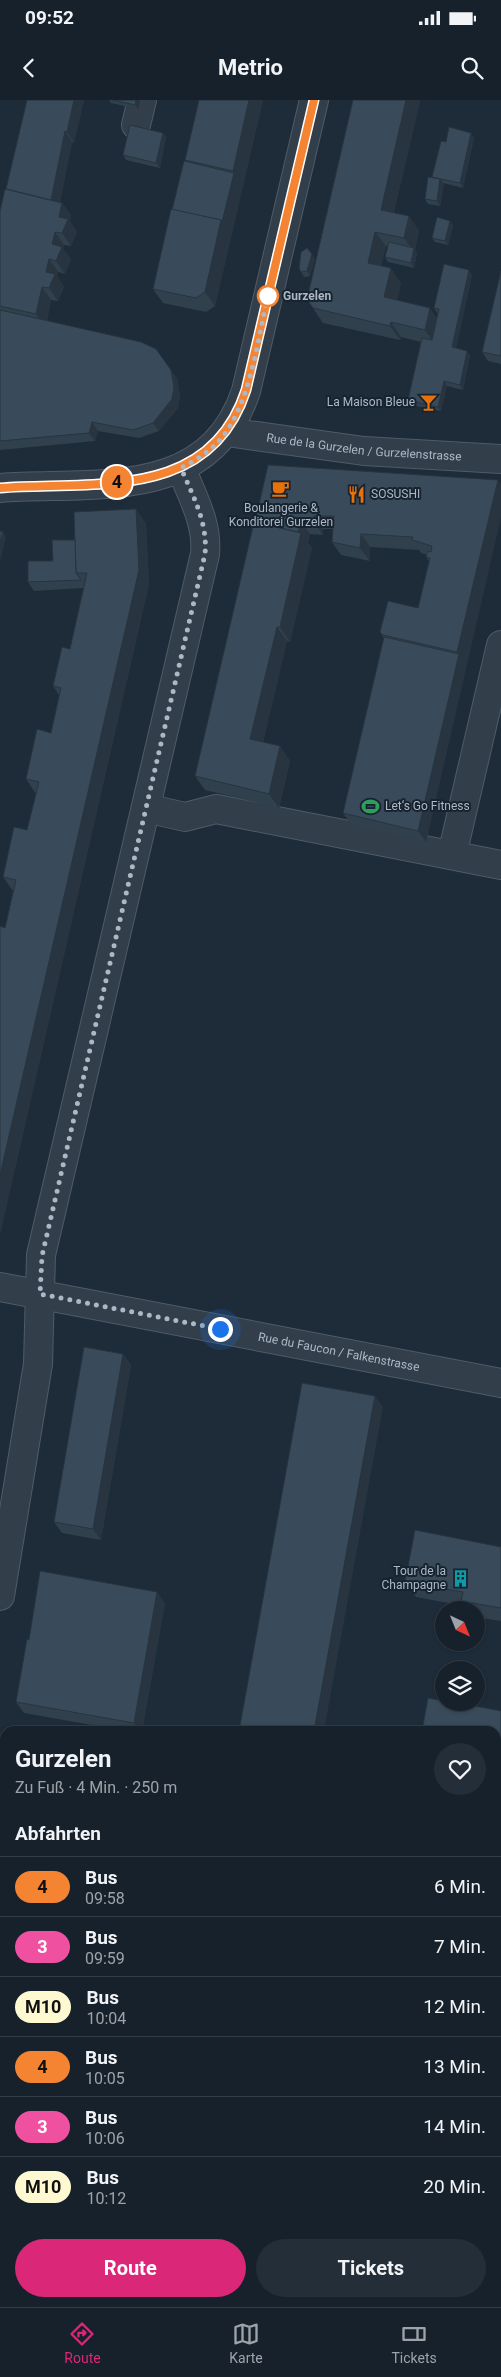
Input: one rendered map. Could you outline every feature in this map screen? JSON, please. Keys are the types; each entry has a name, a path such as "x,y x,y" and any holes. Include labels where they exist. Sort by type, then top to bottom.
{"street":[{"path":"0,488 136,480 181,468 207,452 227,432 241,405 246,390 314,100"},
{"name":"Rue de la Gurzelen / Gurzelenstrasse","path":"227,432 364,451 501,459"},
{"path":"0,1596 38,1364 42,1256 205,554 206,542 203,522 181,468"},
{"path":"452,855 501,645"},
{"path":"146,808 185,817 216,808 501,865"},
{"name":"Rue du Faucon / Falkenstrasse","path":"0,1288 40,1294 501,1383"}],"building":[{"path":"27,100 74,100 67,132 65,131 51,200 6,189"},
{"path":"113,100 136,100 135,105"},
{"path":"199,100 249,100 233,171 185,160"},
{"path":"353,100 406,100 381,210 409,216 404,238 375,232 368,263 391,268 384,297 430,308 425,330 391,322 390,326 313,308 307,299"},
{"path":"130,125 163,133 156,163 123,155"},
{"path":"449,127 471,133 460,183 432,177 441,141 446,142"},
{"path":"184,161 234,173 222,222 221,220 172,210"},
{"path":"428,177 440,179 437,201 425,199"},
{"path":"5,189 62,203 59,217 68,219 62,233 55,232 52,244 62,247 56,261 49,259 46,272 55,274 49,288 42,287 36,314 0,306 0,211"},
{"path":"171,209 221,220 205,292 196,298 153,289"},
{"path":"437,217 450,221 445,241 432,238"},
{"path":"389,242 414,248 411,263 385,257"},
{"path":"307,248 312,254 307,271 301,272 299,268 301,252"},
{"path":"444,264 469,270 452,347 467,351 460,385 444,381 438,407 408,400 422,338 432,340 439,309 434,308"},
{"path":"501,271 501,356 482,352"},
{"path":"0,310 141,342 156,349 171,370 174,387 172,399 153,423 133,430 92,422 89,433 0,441"},
{"path":"268,465 498,480 457,652 383,635 380,632 388,601 418,608 430,558 426,557 428,551 431,552 432,546 412,540 413,537 361,534 360,548 332,542 334,516 314,516 314,522 301,522 298,532 255,522"},
{"path":"136,509 139,570 0,1175 0,926 5,928 16,880 3,877 14,827 27,830 39,782 26,779 37,729 51,733 61,688 53,686 62,647 70,649 87,573 76,573 74,512"},
{"path":"254,522 301,533 280,627 277,627 250,739 280,746 269,794 195,776"},
{"path":"0,531 3,532 0,543"},
{"path":"52,540 75,540 76,573 81,580 28,582 28,561 53,561"},
{"path":"384,637 459,654 418,831 343,813"},
{"path":"84,1347 123,1354 93,1529 54,1522"},
{"path":"302,1383 375,1396 315,1726 240,1726"},
{"name":"Tour de la Champagne","path":"415,1530 501,1547 501,1608 485,1605 485,1601 461,1601 463,1592 405,1582"},
{"path":"40,1571 157,1592 134,1723 16,1702 27,1639 29,1640"},
{"path":"428,1698 435,1699 435,1711 485,1711 485,1708 501,1711 501,1726 423,1726"}],"bus line":[{"name":"4","path":"0,488 99,484 153,478 181,468 196,460 218,443 227,432 241,405 246,390 314,100"}],"place":[{"name":"Gurzelen","path":"268,296"},
{"name":"La Maison Bleue","path":"429,402"},
{"name":"Boulangerie & Konditorei Gurzelen","path":"281,489"},
{"name":"SOSUSHI","path":"357,494"},
{"name":"Let‘s Go Fitness","path":"371,806"},
{"name":"Tour de la Champagne","path":"460,1578"}],"route":[{"path":"220,1329 40,1294 42,1256 205,554 206,542 203,522 181,468 196,460 218,443 234,419 246,390 268,294 268,296"}]}
